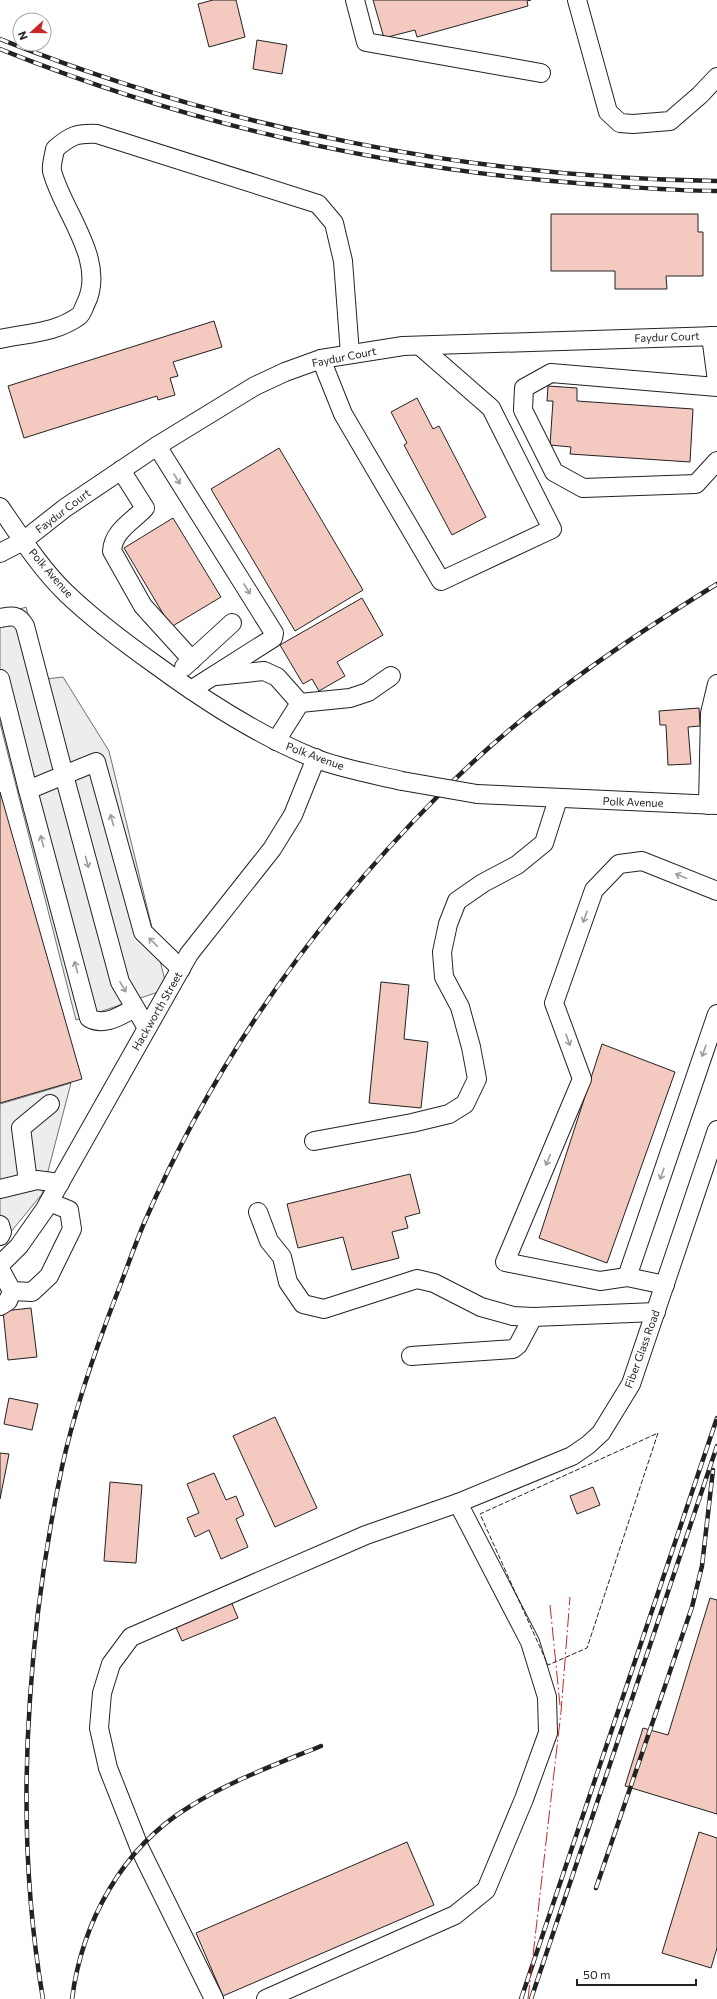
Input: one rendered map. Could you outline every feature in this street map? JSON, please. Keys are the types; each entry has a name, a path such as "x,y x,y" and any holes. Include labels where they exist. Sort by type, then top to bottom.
{"street":[{"path":"355,0 366,42 541,73"},
{"path":"577,0 608,112 620,123 633,124 670,120 700,95 717,77"},
{"path":"0,339 31,334 58,327 80,316 89,297 91,271 84,242 62,198 52,169 55,149 69,137 82,134 97,134 318,204 334,223 343,261 350,354"},
{"path":"714,336 717,381"},
{"name":"Faydur Court","path":"0,553 23,541 65,508 156,446 255,386 285,372 321,359 403,346 714,336"},
{"path":"321,359 344,414 441,581 552,529 491,408 420,346"},
{"path":"717,387 551,373 524,388 523,410 554,472 583,488 696,484 717,461"},
{"path":"156,446 274,633 273,638 191,690"},
{"path":"121,470 145,508 116,535 112,551 144,606 192,660"},
{"name":"Polk Avenue","path":"0,507 23,541 66,592 119,638 191,690 276,741 316,758 358,771 402,781 477,794 558,799 712,805"},
{"path":"0,618 14,615 21,618 25,626 120,982 147,1028"},
{"path":"173,678 232,623"},
{"path":"213,676 264,671 277,677 300,703"},
{"path":"300,703 350,698 368,692 391,676"},
{"path":"0,679 89,1018 96,1022 112,1020 135,1008"},
{"path":"712,805 710,713 717,684"},
{"path":"276,741 300,703"},
{"name":"Hackworth Street","path":"0,1265 19,1246 49,1202 189,954 272,849 293,815 316,758"},
{"path":"28,790 96,762 143,932 181,969"},
{"path":"314,1141 419,1122 449,1114 465,1104 477,1079 471,1047 460,1007 444,977 442,952 448,924 457,901 483,883 517,865 544,843 558,799"},
{"path":"665,1285 627,1277 600,1281 505,1262 582,1079 554,1003 594,890 619,864 642,860 717,891"},
{"path":"627,1277 717,1014"},
{"path":"28,1182 21,1128 50,1104"},
{"name":"Fiber Glass Road","path":"214,1999 140,1849 108,1768 100,1728 102,1693 111,1664 131,1637 366,1535 458,1503 572,1456 588,1446 601,1434 631,1384 717,1130"},
{"path":"0,1189 37,1180 60,1183"},
{"path":"12,1291 32,1292 49,1276 72,1230 69,1210 49,1202"},
{"path":"258,1212 269,1241 282,1257 288,1282 303,1304 324,1309 417,1279 434,1283 482,1307 513,1316 533,1317 656,1312"},
{"path":"0,1225 2,1232 0,1236"},
{"path":"0,1270 12,1291"},
{"path":"0,1306 8,1301 12,1291"},
{"path":"411,1356 513,1349 518,1345 533,1317"},
{"path":"266,1999 455,1915 486,1890 524,1799 548,1733 547,1697 530,1642 458,1503"}],"shaded area":[{"path":"26,607 46,679 63,677 109,751 167,989 76,1020 0,723 0,616"},
{"path":"71,1083 42,1194 0,1245 0,1104"}],"building":[{"path":"213,0 236,0 245,37 209,47 198,4"},
{"path":"373,0 531,0 527,1 528,6 417,37 415,30 384,38"},
{"path":"257,40 287,45 282,74 253,69"},
{"path":"551,214 698,214 698,232 703,232 703,276 666,276 667,289 615,289 615,271 551,271"},
{"path":"214,321 222,347 173,362 178,376 170,378 175,395 158,400 157,396 24,438 8,386"},
{"path":"548,386 577,388 577,401 693,409 690,462 570,454 571,447 550,445 553,401 547,401"},
{"path":"417,398 433,429 439,426 486,517 452,535 404,445 407,443 391,412"},
{"path":"279,448 363,590 295,631 211,489"},
{"path":"173,518 221,597 171,627 124,548"},
{"path":"362,598 383,635 337,662 345,676 319,691 312,679 303,684 280,645"},
{"path":"699,708 700,726 688,727 691,764 668,765 666,725 660,725 659,711"},
{"path":"0,792 82,1079 0,1103"},
{"path":"381,982 409,985 404,1039 428,1042 421,1108 369,1103"},
{"path":"602,1044 675,1072 607,1263 539,1238"},
{"path":"410,1174 420,1213 405,1217 408,1228 392,1232 399,1258 352,1270 343,1237 298,1248 287,1204"},
{"path":"31,1308 37,1357 8,1360 3,1311"},
{"path":"9,1398 38,1404 32,1430 4,1424"},
{"path":"275,1417 317,1508 275,1527 233,1436"},
{"path":"0,1453 9,1454 0,1499"},
{"path":"214,1473 226,1500 236,1496 244,1515 236,1519 248,1547 221,1559 209,1530 195,1537 187,1518 199,1513 187,1484"},
{"path":"110,1482 142,1485 136,1563 104,1561"},
{"path":"593,1487 600,1505 577,1514 570,1496"},
{"path":"710,1598 717,1600 717,1814 625,1786 643,1728 668,1735"},
{"path":"230,1599 238,1618 182,1641 174,1623"},
{"path":"699,1832 717,1838 717,1948 711,1968 662,1953"},
{"path":"407,1842 434,1905 223,1996 196,1933"}],"railway":[{"path":"0,39 86,71 173,99 262,123 352,143 443,158 534,170 625,178 717,181"},
{"path":"0,49 71,76 142,100 215,121 289,139 363,154 438,167 513,177 636,188 717,191"},
{"path":"43,1999 37,1962 30,1887 27,1774 32,1670 46,1553 67,1445 87,1378 138,1238 172,1162 236,1049 272,995 350,892 393,843 469,765 536,708 571,681 643,631 717,584"},
{"path":"521,1999 717,1418"},
{"path":"531,1999 717,1446"},
{"path":"596,1888 692,1607 702,1566 713,1470"},
{"path":"72,1999 77,1970 85,1942 96,1915 109,1890 125,1865 144,1843 165,1824 189,1807 221,1789 321,1746"}],"fence":[{"path":"658,1433 587,1648 548,1665 480,1514 658,1433"}],"power":[{"path":"528,1999 561,1712 570,1597"},
{"path":"550,1605 560,1705"}]}
